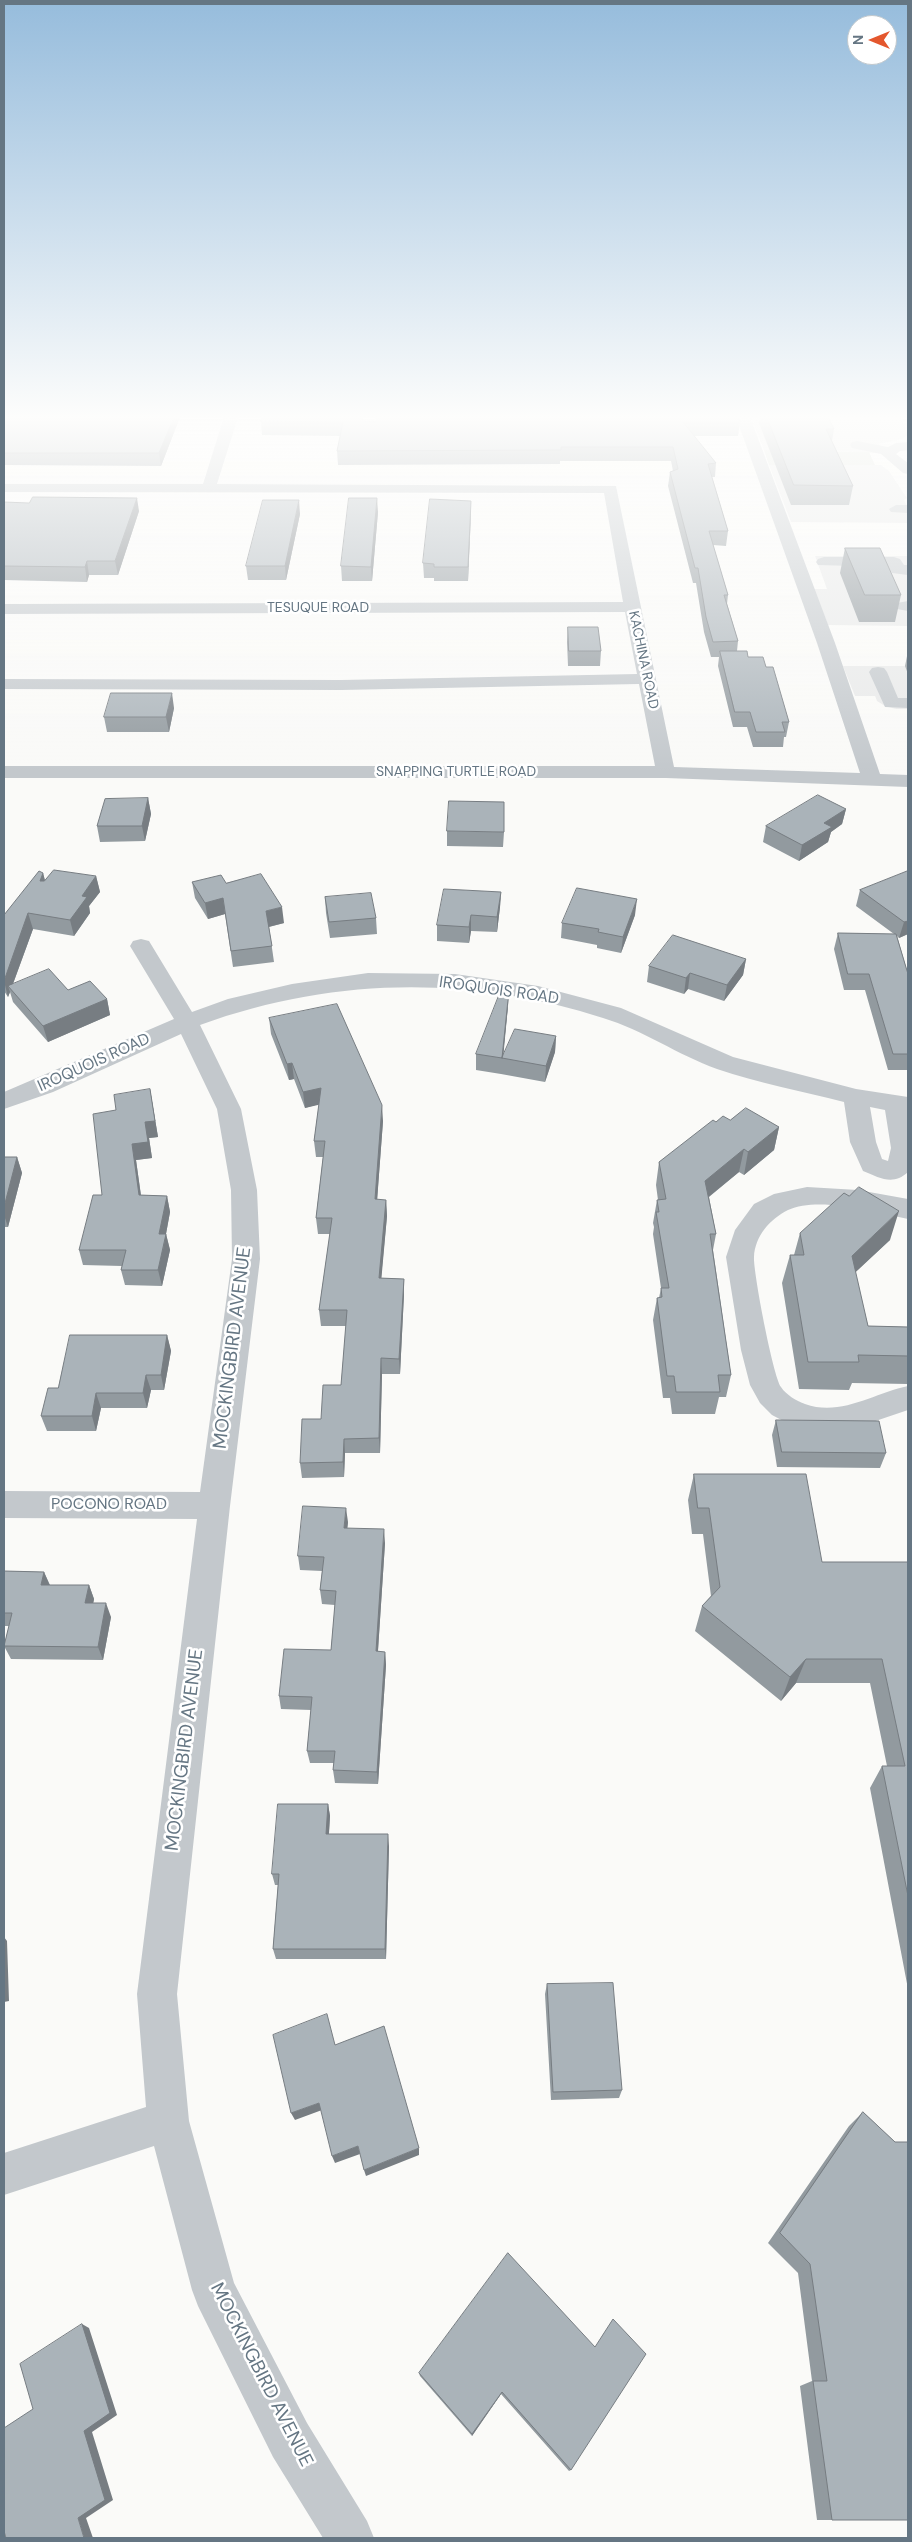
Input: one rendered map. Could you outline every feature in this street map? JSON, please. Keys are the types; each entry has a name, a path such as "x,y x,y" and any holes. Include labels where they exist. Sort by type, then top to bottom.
{"street":[{"name":"KACHINA ROAD","path":"619,536 666,772"},
{"path":"784,536 850,707 872,780"},
{"path":"824,562 894,562 898,570 908,570"},
{"name":"TESUQUE ROAD","path":"4,609 632,607"},
{"path":"878,672 891,703 908,703"},
{"path":"4,684 341,685 647,679"},
{"name":"SNAPPING TURTLE ROAD","path":"4,772 666,772 908,781"},
{"name":"MOCKINGBIRD AVENUE","path":"142,946 186,1022 229,1109 244,1190 246,1260 214,1506 157,1994 168,2121 214,2290 290,2440 350,2538"},
{"name":"IROQUOIS ROAD","path":"4,1101 44,1086 186,1022 236,1004 292,991 368,980 455,981 538,993 613,1013 725,1063 856,1097 902,1104"},
{"path":"856,1097 863,1142 872,1165 892,1172"},
{"path":"892,1172 900,1166 904,1148 902,1104"},
{"path":"892,1172 900,1207 828,1195 800,1197 776,1204 760,1214 749,1227 743,1241 740,1257 762,1376 770,1396 788,1410 808,1418 833,1420 856,1417 891,1402 908,1398"},
{"name":"POCONO ROAD","path":"4,1504 214,1506"},
{"path":"4,2174 168,2121"}],"shaded area":[{"path":"815,556 908,556 908,626 828,625 814,589 827,589"},
{"path":"843,666 908,666 908,709 896,709 885,706 877,701 875,696 855,696"}],"building":[{"path":"4,536 124,536 115,561 87,561 85,567 4,566"},
{"path":"254,536 291,536 285,566 246,566"},
{"path":"345,536 374,536 371,567 341,566"},
{"path":"426,536 469,536 468,567 434,567 434,564 423,563"},
{"path":"687,536 710,536 728,595 724,595 738,641 713,642 706,617 698,568 695,568"},
{"path":"845,548 880,548 901,595 865,595"},
{"path":"568,627 598,627 601,651 569,651"},
{"path":"720,651 747,651 748,657 763,657 766,667 773,667 789,722 782,722 785,732 756,732 750,712 735,712"},
{"path":"111,693 172,693 166,717 104,717"},
{"path":"818,795 846,809 824,823 832,827 802,845 766,826"},
{"path":"148,798 142,826 97,826 105,799"},
{"path":"449,801 504,802 504,832 447,831"},
{"path":"54,870 96,876 82,896 87,897 70,920 28,913 4,981 4,915 39,871 43,873 40,881 44,881"},
{"path":"908,871 908,921 904,922 860,890"},
{"path":"261,874 282,907 266,911 272,946 231,951 223,898 205,903 192,882 221,875 226,883"},
{"path":"577,888 637,899 623,937 598,932 599,929 562,923"},
{"path":"444,889 501,892 497,917 471,915 469,927 437,925"},
{"path":"371,893 376,918 329,922 325,897"},
{"path":"838,933 896,934 908,974 908,1054 893,1054 869,974 848,974"},
{"path":"673,935 746,959 727,985 690,973 686,978 649,966"},
{"path":"49,969 68,990 90,981 107,999 43,1026 8,986"},
{"path":"502,988 509,990 502,1058 476,1054"},
{"path":"337,1004 382,1105 375,1199 386,1200 379,1278 404,1279 399,1359 381,1358 379,1438 344,1439 343,1462 300,1463 302,1419 321,1419 323,1385 341,1385 347,1310 319,1310 332,1218 316,1218 325,1141 314,1141 321,1088 303,1092 292,1063 287,1064 269,1018"},
{"path":"515,1029 556,1036 546,1066 502,1058"},
{"path":"150,1089 155,1121 145,1122 148,1142 132,1144 139,1195 167,1196 159,1234 166,1234 158,1270 121,1270 126,1250 79,1250 93,1195 102,1195 93,1114 116,1110 114,1095"},
{"path":"746,1108 779,1127 748,1152 744,1149 705,1181 716,1234 710,1234 731,1375 718,1375 720,1392 676,1392 674,1376 667,1376 657,1298 662,1297 661,1288 669,1288 656,1212 659,1212 657,1200 666,1199 659,1162 713,1120 716,1122 723,1116 730,1120"},
{"path":"4,1157 17,1157 4,1207"},
{"path":"859,1187 899,1211 852,1256 868,1326 908,1327 908,1356 858,1355 859,1362 808,1362 790,1255 804,1255 800,1233 844,1193 849,1196"},
{"path":"70,1335 167,1335 161,1375 146,1375 143,1393 96,1393 92,1416 41,1416 48,1388 58,1388"},
{"path":"776,1420 879,1421 886,1453 782,1452"},
{"path":"694,1474 806,1474 822,1562 908,1562 908,1896 882,1766 905,1766 882,1659 806,1659 790,1677 702,1606 720,1587 709,1508 698,1508"},
{"path":"303,1506 346,1508 344,1528 384,1529 376,1651 385,1652 377,1772 333,1770 335,1751 307,1751 312,1697 279,1696 284,1649 331,1650 336,1591 320,1590 324,1557 298,1556"},
{"path":"4,1571 44,1572 41,1585 89,1585 85,1603 106,1603 98,1647 4,1646 12,1613 4,1613"},
{"path":"278,1804 328,1804 326,1834 388,1834 385,1949 273,1949 279,1874 272,1874"},
{"path":"613,1983 622,2090 553,2092 547,1984"},
{"path":"327,2014 335,2045 384,2026 419,2148 364,2170 358,2146 332,2156 319,2103 291,2113 273,2035"},
{"path":"863,2112 895,2142 908,2142 908,2520 832,2520 813,2381 827,2381 810,2264 780,2233"},
{"path":"508,2253 595,2347 613,2319 646,2354 571,2470 502,2392 472,2434 419,2373"},
{"path":"82,2324 110,2413 84,2431 105,2500 78,2518 84,2538 6,2538 4,2531 4,2428 33,2409 20,2364"}]}
